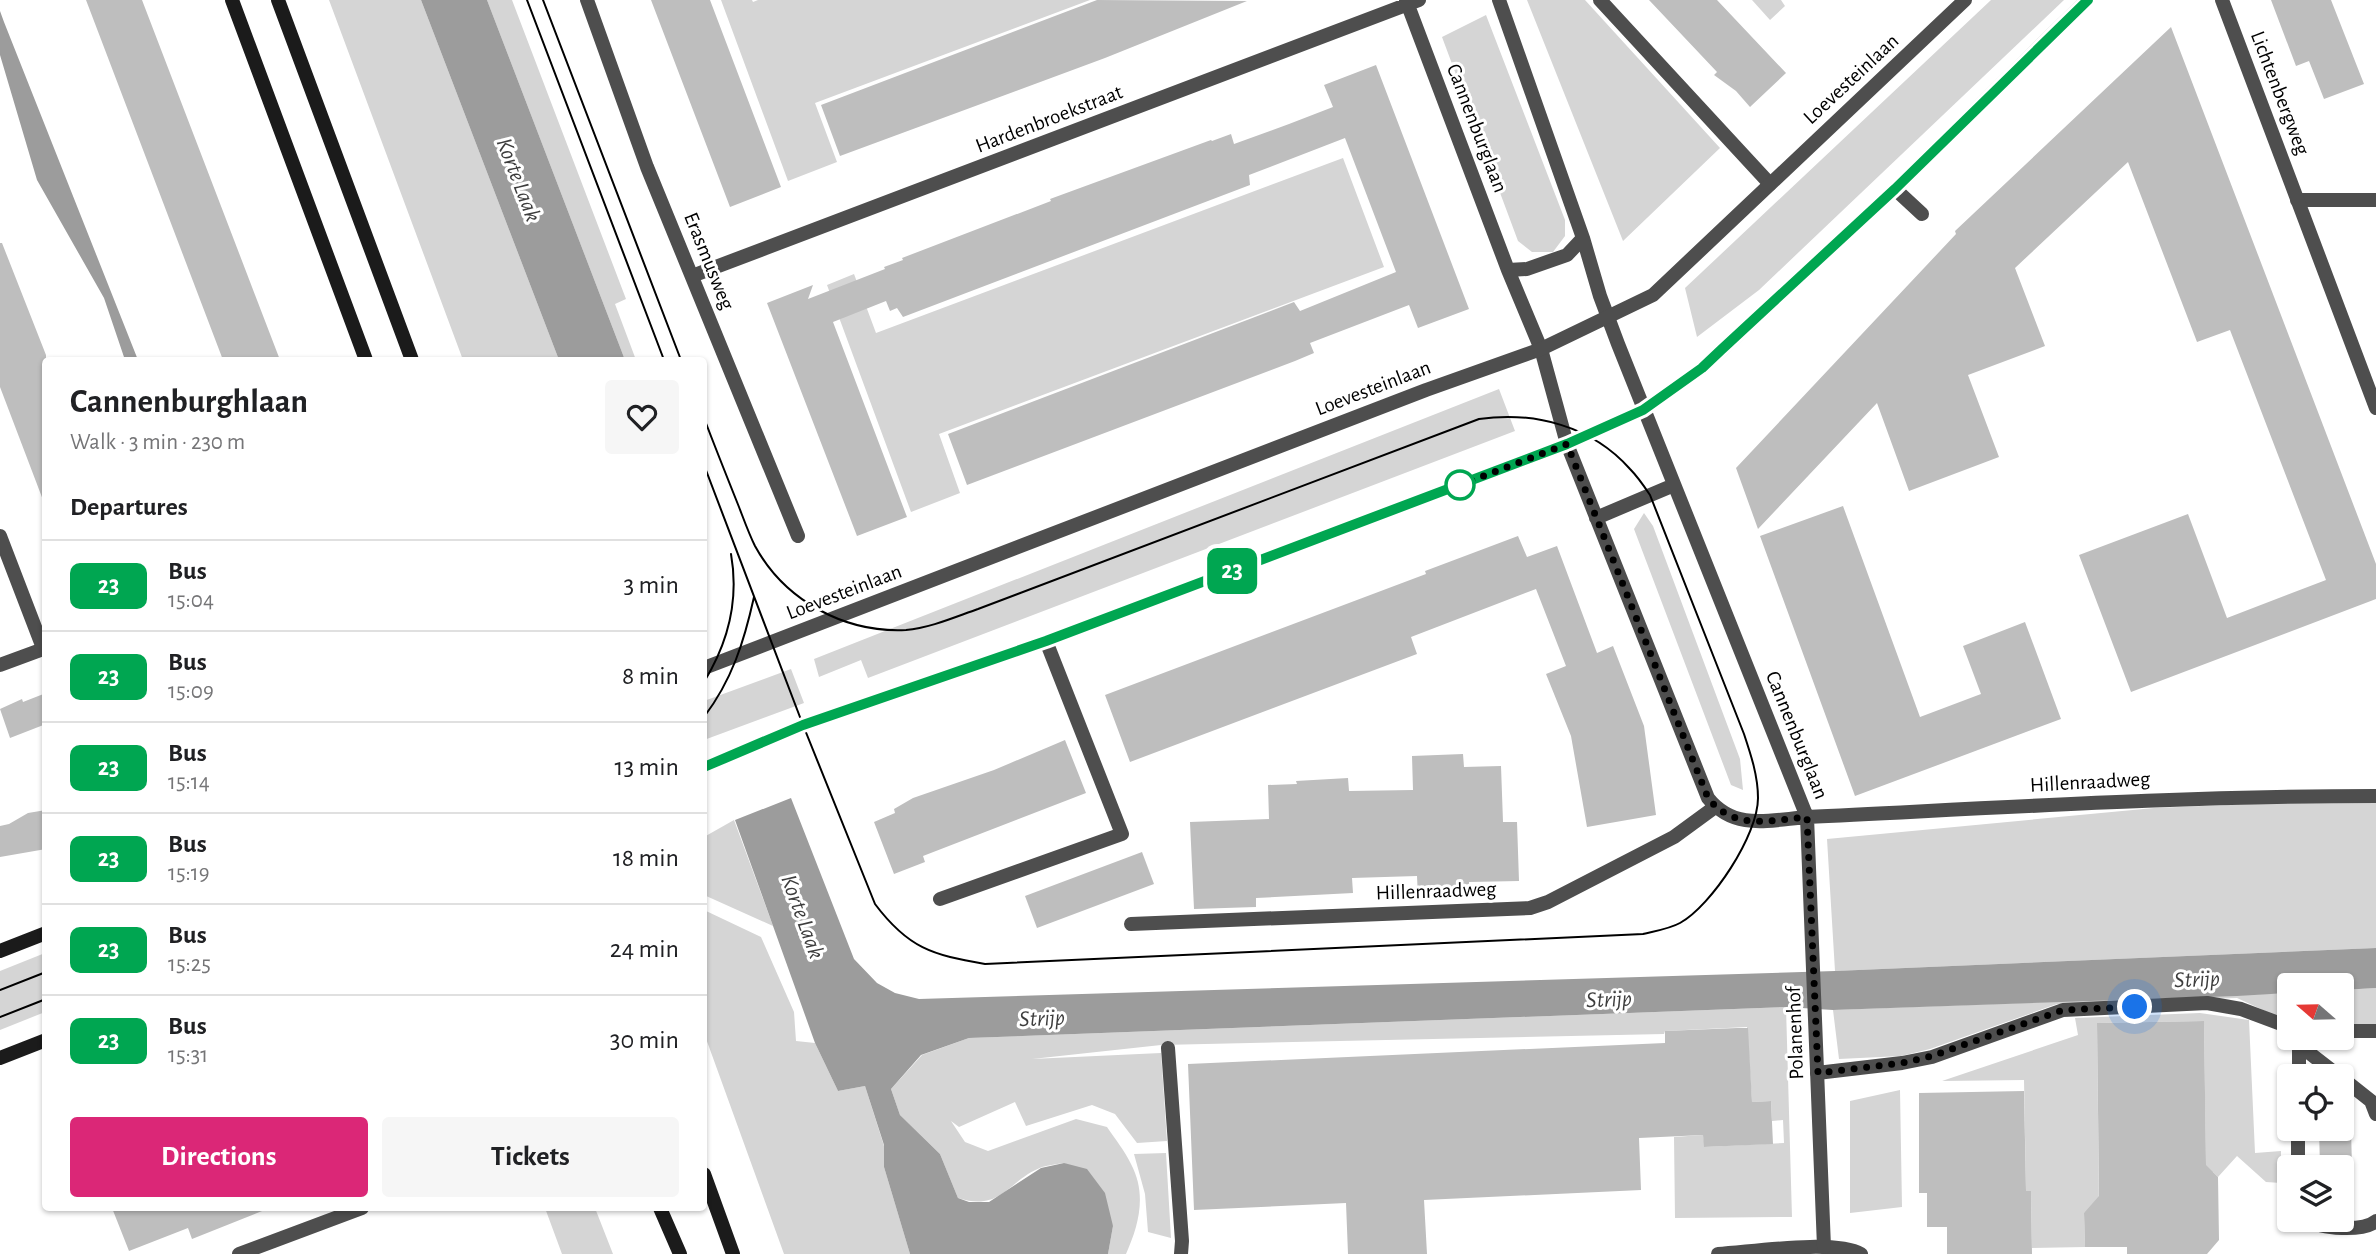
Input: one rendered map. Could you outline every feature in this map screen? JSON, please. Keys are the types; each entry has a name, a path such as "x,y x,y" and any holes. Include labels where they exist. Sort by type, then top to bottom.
{"main road":[{"path":"232,0 365,357"},
{"path":"278,0 411,357"},
{"path":"0,951 42,935"},
{"path":"0,1058 42,1042"},
{"path":"707,1182 733,1254"},
{"path":"661,1211 680,1254"}],"street":[{"name":"Erasmusweg","path":"587,0 647,167 798,536"},
{"name":"Cannenburglaan","path":"1411,2 1508,270 1541,349 1567,444 1708,798 1725,815 1738,820 1807,817 1608,318 1583,238 1499,0"},
{"path":"1600,0 1770,184"},
{"name":"Loevesteinlaan","path":"707,667 1426,390 1541,349 1653,295 1965,0"},
{"path":"707,766 803,725 1046,641 1567,444 1643,410 1702,368 1895,189 2088,0"},
{"name":"Lichtenbergweg","path":"2222,0 2376,408"},
{"name":"Hardenbroekstraat","path":"692,276 1411,2"},
{"path":"1895,189 1922,214"},
{"path":"2298,200 2376,200"},
{"path":"1508,270 1527,269 1567,255 1583,238"},
{"path":"1596,518 1674,485"},
{"path":"0,536 42,643"},
{"path":"940,899 1122,834 1046,641"},
{"path":"0,665 42,649"},
{"name":"Hillenraadweg","path":"1807,817 2264,796 2376,796"},
{"name":"Hillenraadweg","path":"1131,924 1530,908 1548,902 1674,837 1715,807"},
{"name":"Polanenhof","path":"1807,817 1824,1247"},
{"path":"1818,1073 1902,1063 1932,1056 2063,1010 2207,1003 2242,1009 2277,1022"},
{"path":"2354,1031 2376,1031"},
{"path":"1168,1048 1181,1254"},
{"path":"2309,1050 2325,1064"},
{"path":"2354,1088 2371,1101 2376,1114"},
{"path":"239,1254 354,1211"},
{"path":"2354,1228 2373,1225 2376,1221"},
{"path":"1718,1254 1824,1247 1851,1248 1861,1254"}],"shaded area":[{"path":"329,0 421,0 558,357 462,357"},
{"path":"487,0 512,0 626,299 615,304 635,357 624,357"},
{"path":"721,0 1090,0 815,103 837,162 788,181"},
{"path":"1527,0 1585,0 1720,148 1623,241"},
{"path":"1752,0 1781,0 1785,6 1770,20"},
{"path":"1991,0 2064,0 1759,290 1697,337 1685,288"},
{"path":"1486,15 1565,220 1565,236 1553,252 1532,252 1518,241 1442,37"},
{"path":"1343,158 1384,267 939,434 960,493 911,512 827,285 854,274 876,333"},
{"path":"1499,389 1515,431 868,678 861,660 819,677 814,659"},
{"path":"1644,513 1653,526 1740,759 1743,790 1731,785 1634,529"},
{"path":"791,669 804,703 707,739 707,700"},
{"path":"2376,799 2376,948 1835,971 1827,839 2154,808"},
{"path":"734,820 773,926 707,896 707,835"},
{"path":"707,911 761,937 794,1012 796,1041 815,1043 838,1091 865,1086 884,1146 884,1167 910,1254 784,1254 707,1041"},
{"path":"42,954 42,1013 0,1030 0,971"},
{"path":"2376,988 2376,1027 2354,1029 2354,989"},
{"path":"2277,993 2277,1016 2237,998 2057,1004 1930,1049 1901,1056 1839,1059 1833,1010"},
{"path":"1786,1007 1792,1217 1675,1218 1674,1137 1703,1135 1705,1147 1784,1143 1783,1120 1772,1121 1771,1101 1752,1102 1747,1027 1665,1031 1664,1034 1161,1045 1032,1059 1161,1053 1167,1141 1137,1143 1115,1114 1092,1105 1026,1126 1015,1102 959,1127 951,1121 965,1142 988,1151 1076,1119 1107,1127 1129,1159 1139,1187 1138,1221 1126,1254 1108,1254 1113,1226 1064,1163 1042,1167 1030,1173 995,1198 973,1201 958,1198 940,1154 900,1115 891,1089 922,1055 969,1038"},
{"path":"2200,1013 2249,1020 2255,1153 2281,1151 2281,1155 2277,1155 2277,1183 2266,1182 2237,1156 2218,1177 2213,1172 2206,1172 2204,1021 2097,1023 2099,1207 2084,1213 2085,1247 2032,1248 2031,1191 2026,1191 2024,1080 1942,1081 2078,1035 2075,1018"},
{"path":"1900,1090 1902,1207 1850,1213 1850,1101"},
{"path":"1166,1153 1171,1238 1148,1232 1145,1194 1134,1154"},
{"path":"546,1211 596,1211 613,1254 562,1254"}],"water":[{"name":"Korte Laak","path":"421,0 487,0 624,357 558,357"},
{"path":"0,11 137,357 124,357 104,298 37,180 0,55"},
{"path":"791,798 854,959 877,983 895,993 919,999 1835,971 2376,948 2376,988 2354,989 2354,973 2277,973 2277,994 2237,996 1833,1010 1786,1007 969,1038 921,1055 891,1089 900,1115 940,1154 958,1198 969,1202 989,1202 1041,1168 1064,1163 1087,1169 1105,1193 1113,1226 1108,1254 910,1254 884,1167 884,1145 865,1086 838,1091 815,1043 735,820"}],"building":[{"path":"86,0 142,0 279,357 222,357"},
{"path":"651,0 710,0 781,187 730,207"},
{"path":"1097,0 1247,1 1105,58 840,156 821,105"},
{"path":"1649,0 1717,0 1786,73 1750,107 1736,91 1714,75 1717,72"},
{"path":"2271,0 2331,0 2364,84 2324,99 2309,61 2296,66"},
{"path":"2171,27 2376,564 2376,599 2131,692 2079,555 2188,514 2227,618 2326,580 2230,330 2197,342 2128,162 2015,268 2045,346 1968,375 1999,457 1909,491 1877,403 1758,529 1736,468 1956,234 1955,231"},
{"path":"1376,65 1469,309 1418,328 1409,305 1310,343 1314,353 1295,361 967,485 948,434 1294,302 1300,311 1396,272 1345,138 1249,175 1250,185 903,317 897,308 890,311 886,301 833,322 907,517 857,536 767,303 813,285 808,299 885,269 884,267 903,260 902,258 1051,201 1050,199 1211,140 1231,134 1234,144 1333,107 1324,85"},
{"path":"2,243 46,355 42,357 42,497 0,387"},
{"path":"1843,506 1920,717 1981,694 1963,646 2025,622 2061,719 1855,796 1760,536"},
{"path":"1518,536 1527,557 1557,546 1597,653 1613,646 1644,726 1656,815 1587,827 1571,736 1546,674 1566,666 1536,589 1411,637 1417,654 1130,762 1105,695 1426,574 1425,571"},
{"path":"42,695 42,726 10,738 0,709 22,699 23,702"},
{"path":"1065,740 1086,793 923,856 925,862 894,874 874,822 895,813 894,809 913,798 994,770"},
{"path":"1463,754 1464,767 1501,766 1503,822 1517,822 1519,881 1469,882 1469,897 1418,899 1417,876 1352,878 1353,893 1256,898 1256,907 1194,909 1190,822 1269,819 1268,785 1348,778 1349,791 1413,790 1412,756"},
{"path":"42,811 42,850 0,857 0,826 28,813"},
{"path":"1142,852 1154,884 1037,928 1025,896"},
{"path":"2204,1021 2206,1165 2218,1177 2219,1240 2207,1254 2127,1254 2127,1247 2085,1247 2084,1213 2099,1196 2097,1023"},
{"path":"1748,1028 1752,1102 1771,1101 1773,1144 1704,1147 1703,1135 1639,1138 1641,1190 1424,1200 1427,1254 1348,1254 1346,1203 1194,1210 1188,1064 1665,1043 1665,1031"},
{"path":"2024,1091 2026,1191 2031,1191 2032,1254 1947,1254 1947,1227 1927,1227 1927,1193 1919,1193 1919,1093"},
{"path":"2319,1141 2351,1141 2352,1155 2320,1155"},
{"path":"113,1211 262,1211 192,1239 188,1228 129,1251"}],"tram line":[{"path":"527,0 663,357"},
{"path":"543,0 680,357"},
{"path":"707,426 753,541 768,566 800,598 819,610 861,626 883,630 906,630 933,625 1479,419 1520,417 1541,420 1580,432 1615,454 1636,475 1650,495 1752,758 1758,798 1750,831 1731,868 1693,914 1676,925 1643,934 985,964 936,953 910,940 875,904 707,473"},
{"path":"707,676 730,620 734,588 731,554"},
{"path":"707,713 736,660 754,597"},
{"path":"0,990 42,974"},
{"path":"0,1017 42,1001"}],"bus line":[{"name":"23","path":"707,766 803,725 1046,641 1567,444 1643,410 1702,368 1895,189 2088,0"}],"route":[{"path":"1460,485 1567,444 1708,798 1725,815 1738,820 1807,817 1818,1073 1902,1063 1932,1056 2063,1010 2135,1007"}],"water label":[{"name":"Strijp","path":"2197,980"},
{"name":"Strijp","path":"1609,1000"},
{"name":"Strijp","path":"1042,1019"}]}
